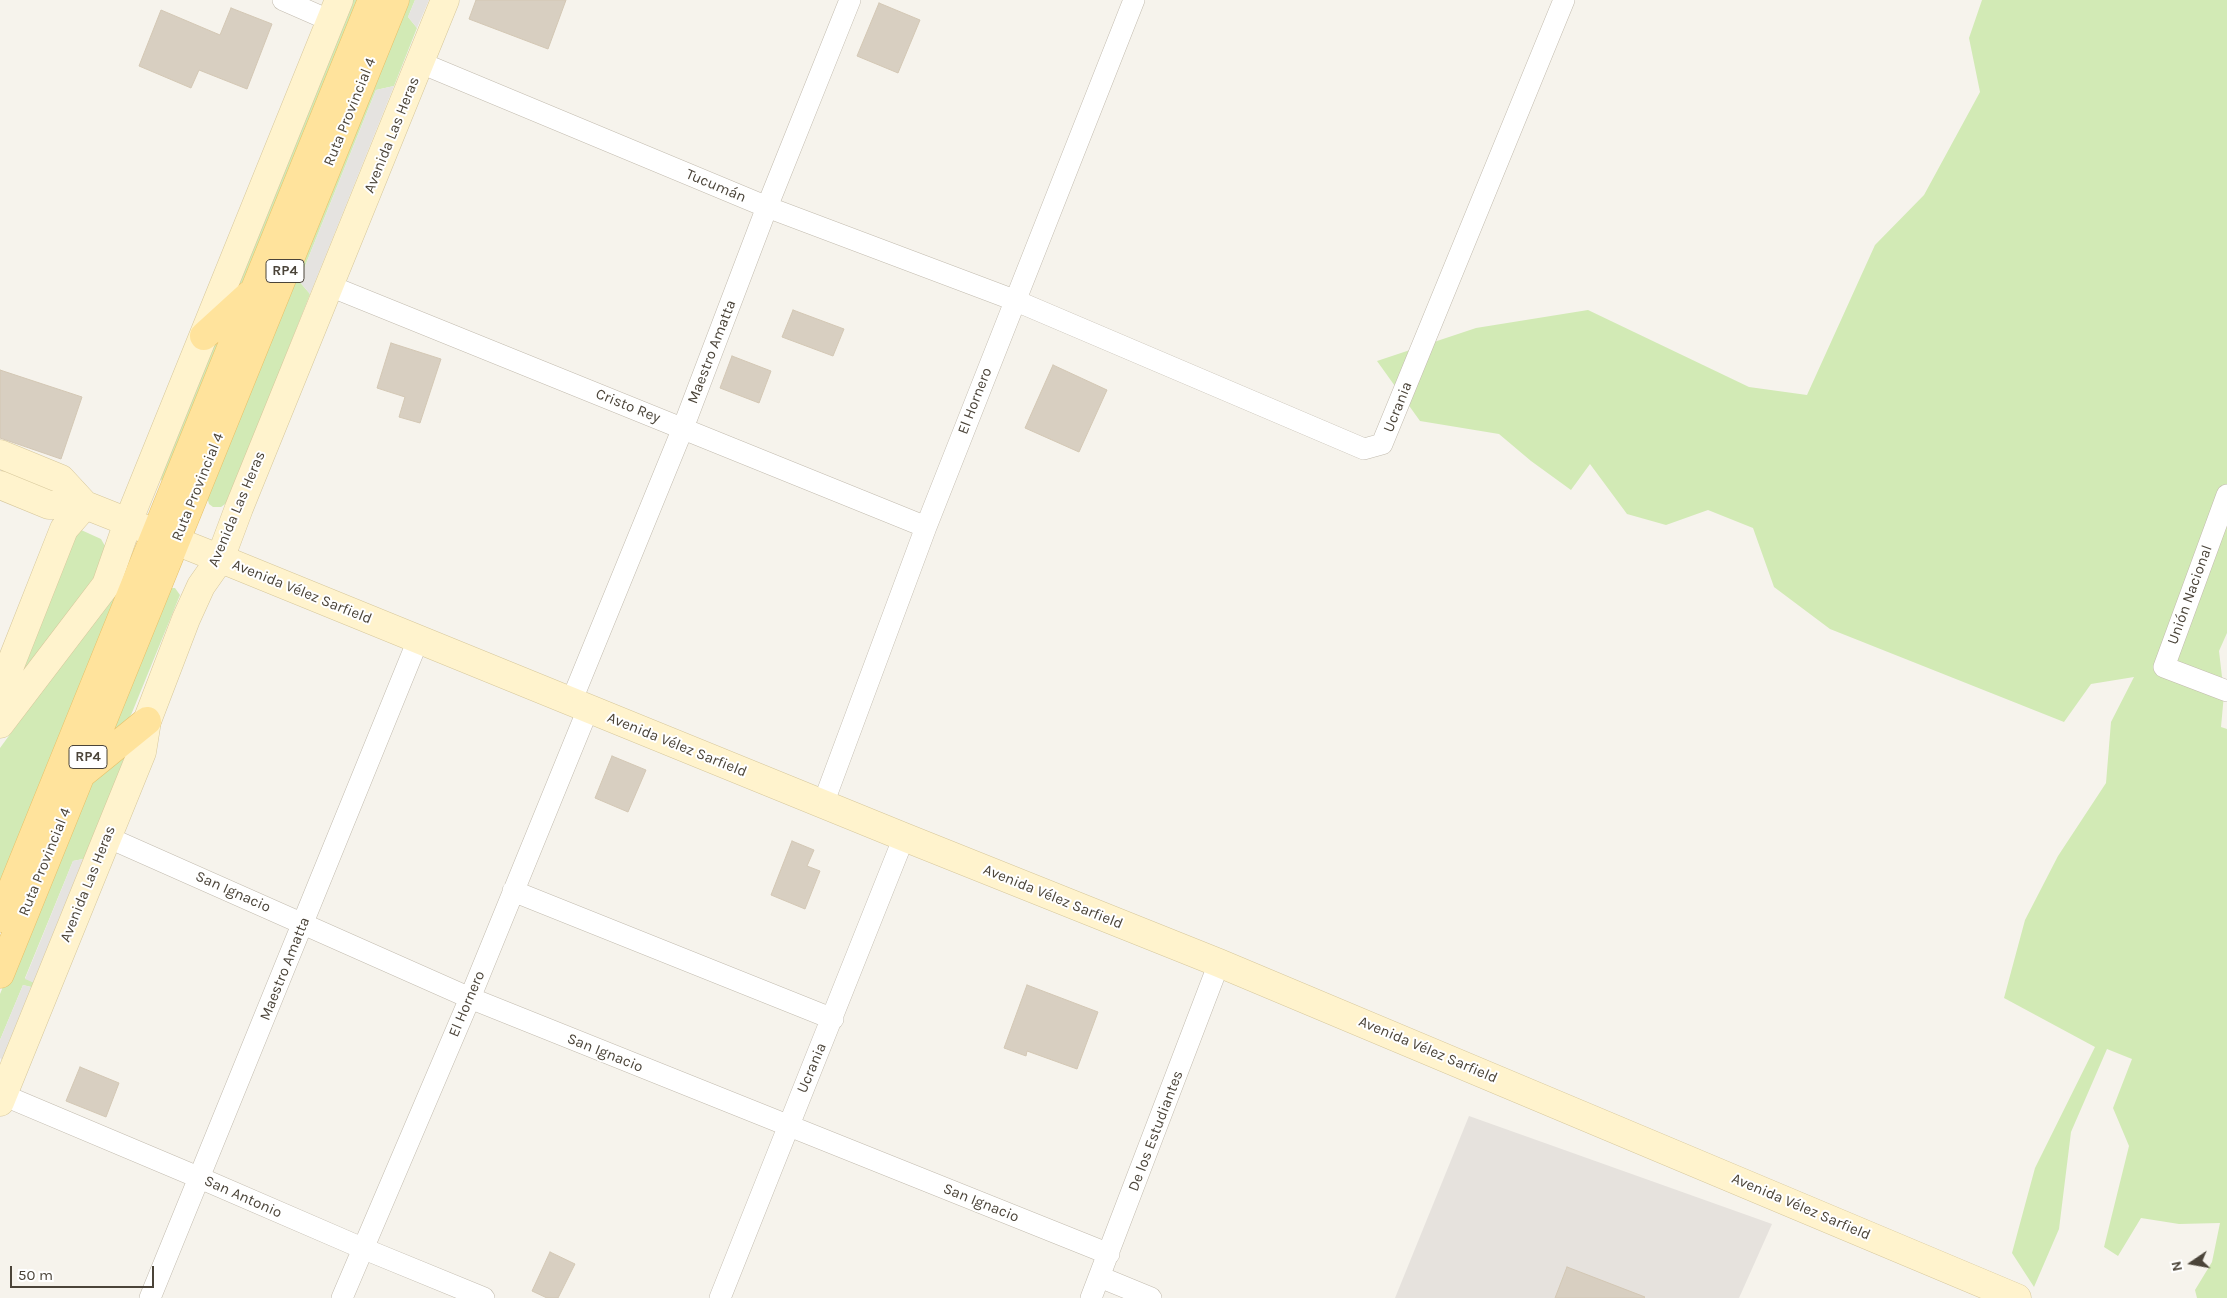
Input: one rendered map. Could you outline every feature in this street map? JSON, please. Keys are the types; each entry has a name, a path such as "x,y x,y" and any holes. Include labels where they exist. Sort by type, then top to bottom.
{"main road":[{"name":"Ruta Provincial 4","path":"0,974 80,776 256,289 372,0"},
{"name":"Ruta Provincial 4","path":"0,918 166,537 396,0"},
{"name":"Avenida Las Heras","path":"1,1098 142,752 147,721 186,618 202,586 220,559 238,508 421,63 445,0"},
{"path":"0,724 106,585 128,522 335,11"},
{"path":"204,336 256,289"},
{"name":"Avenida Vélez Sarfield","path":"0,454 61,479 85,505"},
{"name":"Avenida Vélez Sarfield","path":"0,485 49,505 85,505 166,537 904,838 1220,963 2017,1298"},
{"path":"0,690 64,529 85,505"},
{"path":"80,776 147,721"}],"street":[{"path":"283,0 335,11"},
{"name":"Maestro Amatta","path":"580,706 766,207 850,0"},
{"name":"El Hornero","path":"823,804 1014,300 1134,0"},
{"name":"Ucrania","path":"1014,300 1364,449 1382,444 1564,0"},
{"name":"Tucumán","path":"421,63 766,207 1014,300"},
{"name":"Cristo Rey","path":"330,286 926,528"},
{"name":"Unión Nacional","path":"2227,495 2164,667 2227,691"},
{"name":"Maestro Amatta","path":"150,1298 418,640"},
{"name":"El Hornero","path":"342,1298 470,998 513,891 580,706"},
{"name":"San Ignacio","path":"107,837 304,922 470,998 1109,1254"},
{"name":"Ucrania","path":"720,1298 904,838"},
{"path":"513,891 833,1019"},
{"name":"De los Estudiantes","path":"1091,1298 1220,963"},
{"name":"San Antonio","path":"1,1098 200,1178 484,1298"},
{"path":"1100,1277 1151,1298"}],"shaded area":[{"path":"415,0 429,0 417,28 408,17"},
{"path":"394,86 310,294 299,281 376,90"},
{"path":"88,858 37,984 25,979 73,861"},
{"path":"23,985 35,988 5,1063 0,1058 0,1040"},
{"path":"1469,1116 1772,1224 1739,1298 1395,1298"}],"green space":[{"path":"347,0 363,0 254,270 233,299"},
{"path":"404,0 415,0 408,17 417,28 394,86 376,90 299,281 310,294 228,502 221,507 213,507 209,504 207,497"},
{"path":"1982,0 2227,0 2227,633 2219,651 2224,694 2221,727 2227,729 2227,1298 2197,1298 2195,1290 2212,1262 2220,1223 2179,1224 2141,1218 2118,1256 2104,1247 2129,1146 2113,1108 2132,1059 2107,1049 2071,1132 2059,1229 2034,1287 2012,1253 2035,1168 2095,1047 2004,998 2025,920 2058,856 2106,783 2111,722 2134,677 2091,684 2064,722 1830,629 1774,587 1753,528 1708,510 1666,525 1627,514 1590,464 1571,490 1531,461 1499,434 1420,421 1377,361 1476,328 1588,310 1749,387 1807,395 1875,245 1924,195 1980,92 1969,38"},
{"path":"226,329 162,481 160,478 205,354"},
{"path":"79,529 101,539 105,546 94,583 14,689 74,538"},
{"path":"120,587 0,899 0,748 116,589"},
{"path":"170,588 175,588 180,595 131,715 111,741 104,737"},
{"path":"131,746 88,858 73,861 25,978 37,984 35,988 23,985 0,1040 0,994 85,784"}],"building":[{"path":"476,0 566,0 548,49 469,19"},
{"path":"879,3 920,20 898,73 857,56"},
{"path":"231,8 272,24 247,89 199,70 191,88 139,66 161,10 220,35"},
{"path":"793,310 844,329 833,356 782,337"},
{"path":"391,343 441,359 420,423 399,417 405,397 377,388"},
{"path":"732,356 771,371 759,403 720,388"},
{"path":"1053,365 1107,390 1079,452 1025,428"},
{"path":"0,370 82,397 61,459 0,438"},
{"path":"612,756 646,770 628,812 595,798"},
{"path":"792,841 814,850 807,866 820,871 805,909 771,895"},
{"path":"1027,985 1098,1012 1077,1069 1027,1051 1026,1056 1004,1048"},
{"path":"80,1067 119,1083 106,1117 66,1101"},
{"path":"550,1252 575,1264 558,1298 547,1298 532,1291"},
{"path":"1567,1267 1645,1297 1555,1298"}]}
